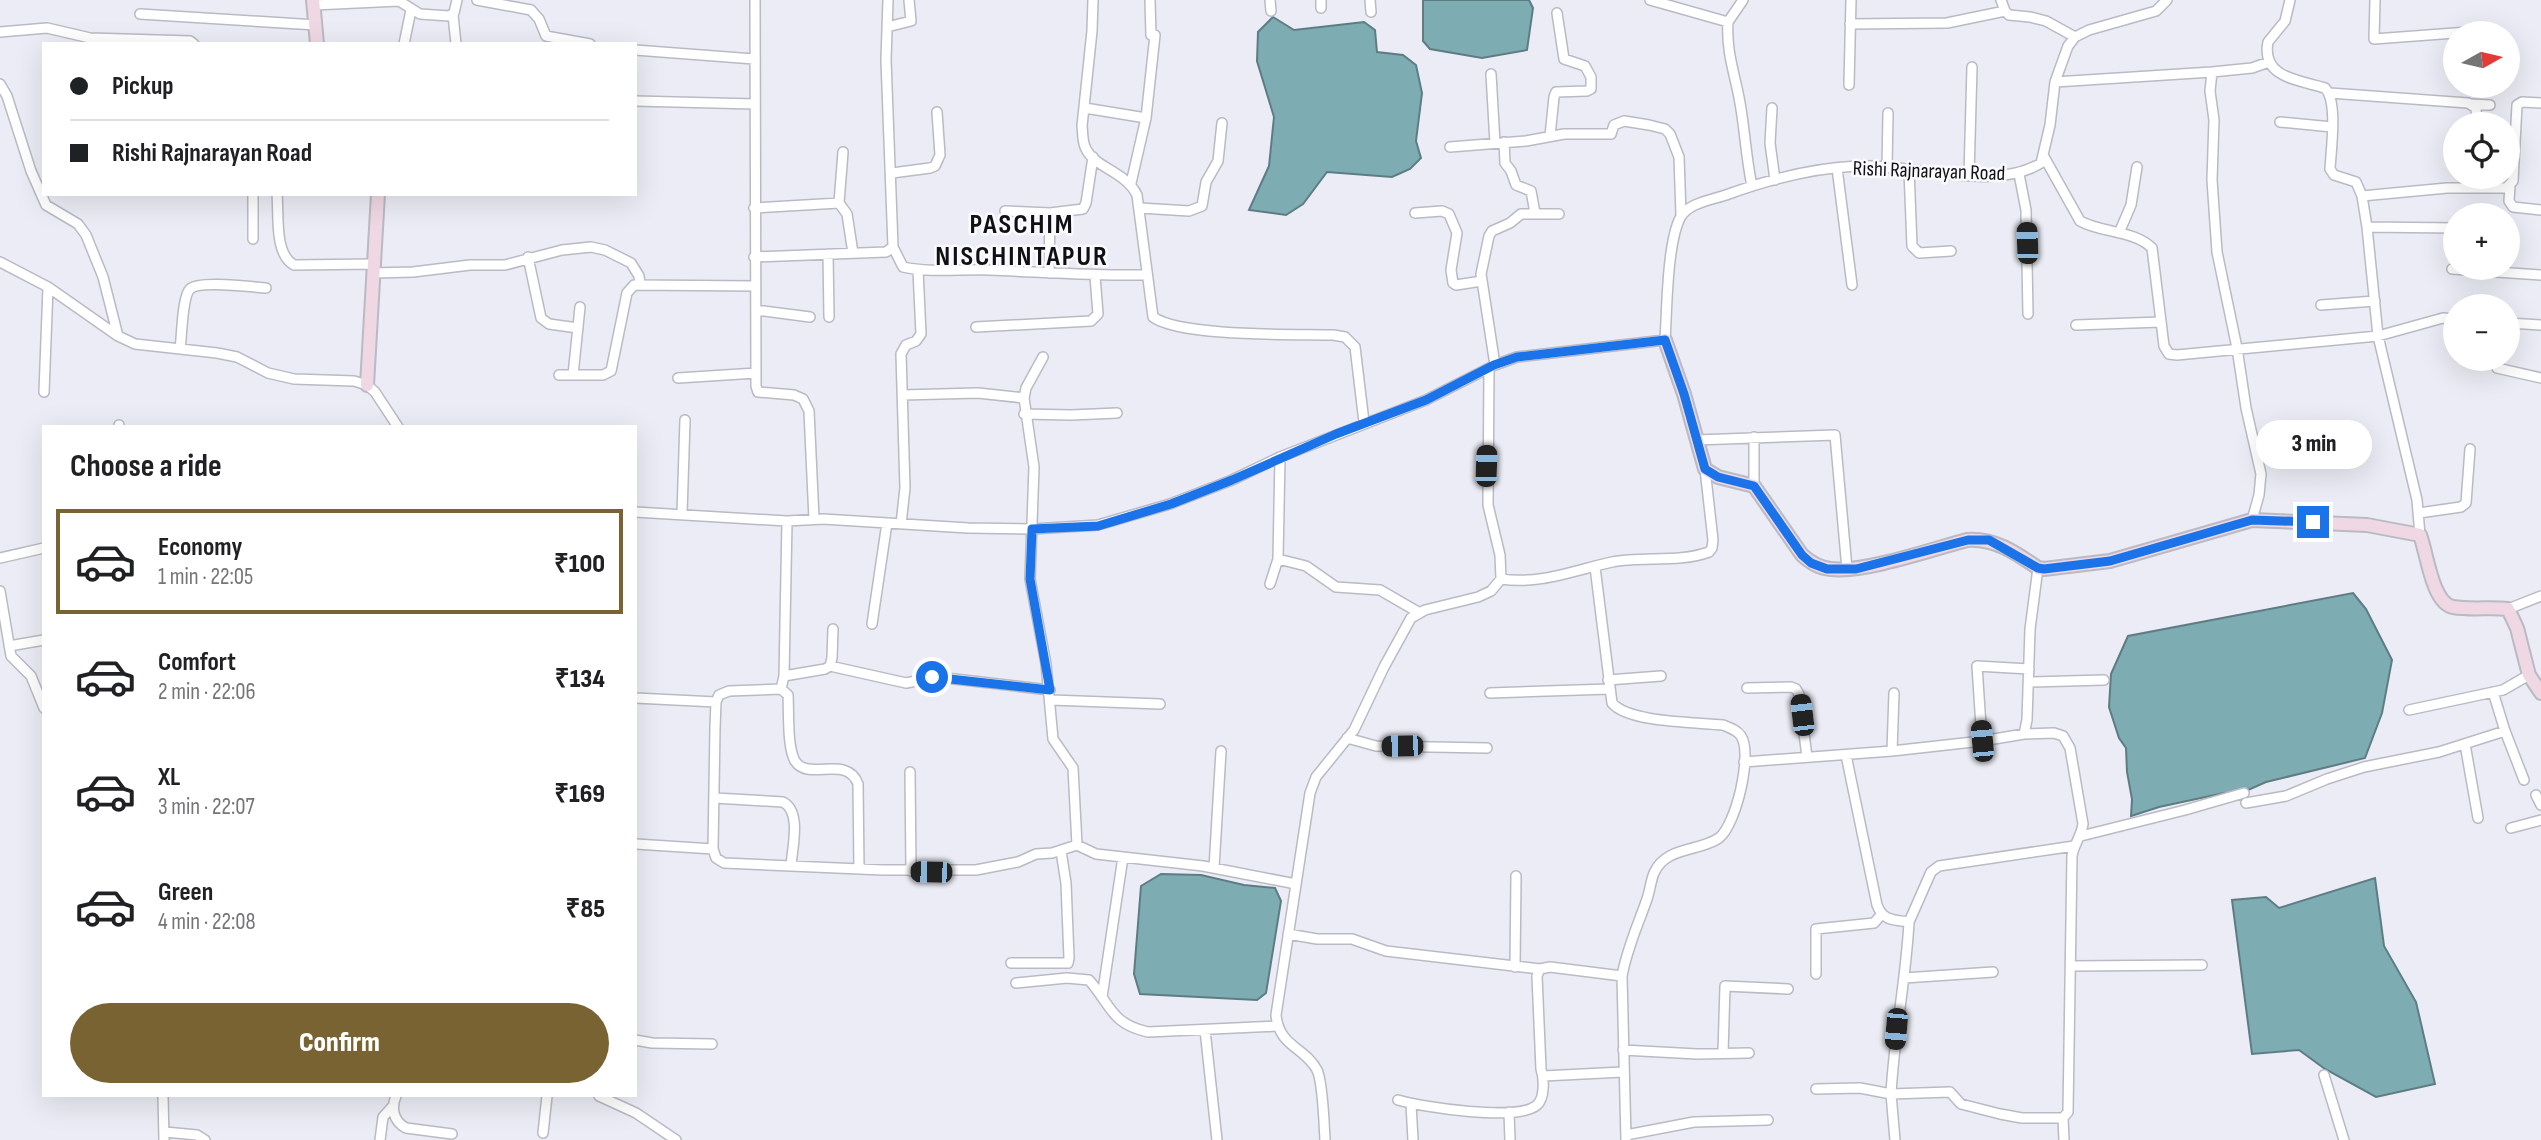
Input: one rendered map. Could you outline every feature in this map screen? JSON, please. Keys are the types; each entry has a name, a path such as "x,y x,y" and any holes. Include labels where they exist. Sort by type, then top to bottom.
{"main road":[{"path":"313,3 317,42"},
{"path":"368,385 378,196"},
{"path":"1665,340 1705,469 1718,477 1754,486 1795,546 1811,563 1827,569 1847,569 1979,539 1989,540 2038,568 2110,561 2252,520 2367,525 2420,535 2438,596 2445,604 2454,607 2508,609 2517,628 2529,675 2541,693"}],"street":[{"path":"456,42 453,15 457,0"},
{"path":"477,0 531,10 539,19 545,36 579,42"},
{"path":"755,0 754,257 758,392 794,395 803,399 809,411 814,519"},
{"path":"888,0 886,60 893,247 904,267 918,270 954,269 1095,276 1147,275"},
{"path":"887,27 911,21 909,0"},
{"path":"1093,0 1083,140 1087,152 1131,183"},
{"path":"1150,0 1153,35 1146,118 1131,183 1140,208 1153,317 1162,324 1255,334 1333,335 1350,341 1355,347 1364,422"},
{"path":"1270,0 1270,11"},
{"path":"1370,0 1371,12"},
{"path":"1650,0 1728,22"},
{"path":"1743,0 1728,22 1728,54 1740,103 1745,157 1752,186"},
{"path":"1849,85 1851,0"},
{"path":"2001,0 2009,15 2046,22 2075,37"},
{"path":"2167,0 2156,11 2089,30 2075,37 2061,61 2055,82 2043,155 2080,221 2149,244 2152,248 2164,346 2169,354 2378,336 2443,318"},
{"path":"2290,0 2286,21 2268,42 2269,62 2276,72 2325,88 2330,93 2333,103 2332,173 2356,182 2362,196 2378,336 2419,513 2420,535"},
{"path":"2375,0 2374,39 2443,34"},
{"path":"313,3 399,1 420,15 453,15"},
{"path":"404,42 411,10"},
{"path":"1850,24 1947,23 2005,11"},
{"path":"1550,136 1556,92 1587,91 1592,84 1585,66 1564,59 1557,13"},
{"path":"140,15 316,25"},
{"path":"0,32 47,28 90,38 191,42"},
{"path":"637,50 754,59"},
{"path":"2055,82 2212,72 2252,68 2269,62"},
{"path":"1969,175 1972,67"},
{"path":"2212,72 2210,91 2214,120 2211,180 2217,253 2261,474 2252,520"},
{"path":"1491,74 1504,163 1511,171 1516,185 1531,191 1535,214"},
{"path":"0,84 3,99 31,171 42,191"},
{"path":"2330,93 2490,106"},
{"path":"637,101 755,104"},
{"path":"2517,112 2517,104 2522,102 2541,103"},
{"path":"2470,104 2476,108 2476,112"},
{"path":"1085,108 1146,118"},
{"path":"1772,108 1770,143 1775,180"},
{"path":"892,173 930,169 935,166 940,155 937,112"},
{"path":"1887,168 1888,113"},
{"path":"637,512 968,528 1098,526 1171,504 1220,485 1364,422 1426,400 1492,367 1536,354 1665,340 1673,244 1681,215 1679,157 1673,138 1665,129 1624,121 1614,125 1611,134 1580,132 1450,148"},
{"path":"2280,122 2332,127"},
{"path":"1140,208 1189,211 1202,206 1206,182 1218,161 1222,123"},
{"path":"844,152 839,203 847,214 853,253"},
{"name":"Rishi Rajnarayan Road","path":"1681,215 1690,207 1752,186 1837,168 1857,166 1969,175 2019,174 2041,163 2043,155"},
{"path":"1005,211 1050,213 1083,209 1094,157"},
{"path":"2119,233 2131,205 2137,167"},
{"path":"1837,168 1852,285"},
{"path":"1909,170 1912,246 1919,253 1951,251"},
{"path":"2019,174 2026,210 2028,314"},
{"path":"2362,196 2456,189"},
{"path":"2510,189 2509,201 2512,207 2541,210"},
{"path":"43,196 46,205 78,224 86,235 103,277 118,336"},
{"path":"253,196 253,239"},
{"path":"277,196 282,251 286,260 294,265 373,269 505,265 528,257 579,248 605,250 631,263 639,276 640,284"},
{"path":"754,208 839,203"},
{"path":"1415,213 1442,211 1449,214 1457,233 1451,270 1453,283 1456,285 1482,281"},
{"path":"1049,273 1050,213"},
{"path":"1325,1140 1317,1070 1290,1045 1277,1026 1276,1015 1310,793 1317,777 1354,730 1384,667 1412,618 1418,612 1478,597 1491,591 1501,579 1500,555 1488,505 1492,367 1482,265 1492,231 1510,223 1517,216 1559,214"},
{"path":"2367,227 2443,228"},
{"path":"754,257 886,251 893,247"},
{"path":"828,254 829,317"},
{"path":"528,257 541,318 549,324 578,328"},
{"path":"0,262 48,287 118,336 135,344 180,348 237,358 268,373 294,379 368,385 397,425"},
{"path":"901,524 905,488 903,348 916,341 921,334 918,270"},
{"path":"2520,274 2541,275"},
{"path":"976,327 1091,321 1098,314 1095,276"},
{"path":"559,375 603,375 611,371 629,288 640,284 755,286"},
{"path":"180,348 186,300 188,291 193,287 216,285 266,288"},
{"path":"44,392 48,287"},
{"path":"2321,305 2375,301"},
{"path":"573,375 580,307"},
{"path":"756,310 810,317"},
{"path":"2076,325 2161,321"},
{"path":"2520,324 2541,325"},
{"path":"1043,357 1026,388 1024,398 1024,414 1034,467 1030,579 1050,695 1053,739 1073,768 1077,845"},
{"path":"2512,371 2541,377"},
{"path":"678,378 756,373"},
{"path":"902,395 978,393 1024,398"},
{"path":"1024,414 1117,412"},
{"path":"682,514 685,419"},
{"path":"1696,440 1835,435 1847,569"},
{"path":"1754,437 1754,486"},
{"path":"2419,513 2461,507 2466,503 2470,449"},
{"path":"1270,584 1278,559 1280,457"},
{"path":"1501,579 1545,579 1614,562 1709,552 1713,548 1713,540 1705,469"},
{"path":"781,689 784,676 787,521"},
{"path":"872,624 887,523"},
{"path":"0,558 42,548"},
{"path":"1278,559 1306,566 1336,587 1380,590 1418,612"},
{"path":"1595,567 1612,703 1625,712 1642,716 1723,725 1735,730 1742,738 1744,762 1734,813 1720,837 1680,850 1661,862 1654,873 1651,889 1627,951 1622,976 1626,1138 1694,1122 1768,1120"},
{"path":"2024,734 2030,629 2038,568"},
{"path":"0,591 11,656 31,676 42,702"},
{"path":"2508,609 2541,596"},
{"path":"830,666 833,629"},
{"path":"9,646 42,640"},
{"path":"784,676 830,666 906,683 932,677 948,678 1050,695 1160,704"},
{"path":"1982,741 1977,666 2029,669"},
{"path":"2409,710 2493,692 2512,686 2529,675"},
{"path":"1490,693 1609,685 1661,676"},
{"path":"2029,682 2104,680"},
{"path":"1747,688 1796,689 1799,694 1807,757"},
{"path":"859,869 856,778 846,770 803,768 795,761 791,749 788,695 781,689 729,691 719,695 716,702 713,849 716,858 723,863 859,869 911,871 975,870 1018,862 1036,854 1061,851 1077,845 1097,854 1214,868 1296,884"},
{"path":"2493,692 2524,780"},
{"path":"1892,751 1894,693"},
{"path":"637,698 716,702"},
{"path":"2081,836 2245,798 2286,796 2364,767 2439,752 2505,731"},
{"path":"1744,762 1892,751 2024,734 2054,733 2063,736 2070,748 2083,824 2081,836 2074,846 2068,1112 2063,1118 2064,1140"},
{"path":"1348,738 1376,746 1487,748"},
{"path":"2465,744 2478,818"},
{"path":"1214,868 1221,751"},
{"path":"1846,755 1865,852 1881,915 1909,922"},
{"path":"910,772 911,871"},
{"path":"2536,795 2541,805"},
{"path":"715,798 783,802 790,806 793,812 791,866"},
{"path":"2511,828 2541,820"},
{"path":"637,844 713,849"},
{"path":"1895,1140 1891,1094 1909,922 1931,872 1939,866 2074,846"},
{"path":"1011,962 1068,963 1066,883 1061,851"},
{"path":"1102,997 1123,857"},
{"path":"1515,967 1516,876"},
{"path":"1816,974 1816,929 1874,923 1881,915"},
{"path":"1288,934 1317,939 1352,939 1386,951 1515,967 1550,967 1622,976"},
{"path":"2071,966 2202,965"},
{"path":"1398,1100 1449,1110 1509,1112 1530,1109 1536,1105 1541,1099 1543,1076 1537,976 1540,969"},
{"path":"1904,978 1993,972"},
{"path":"1016,983 1082,978 1089,980 1115,1016 1129,1028 1148,1032 1277,1026"},
{"path":"1723,1054 1725,986 1788,989"},
{"path":"1205,1030 1217,1140"},
{"path":"637,1040 712,1044"},
{"path":"1623,1050 1749,1053"},
{"path":"1543,1076 1623,1072"},
{"path":"2324,1075 2344,1140"},
{"path":"1816,1088 1860,1088 1891,1094 1950,1092 1961,1104 2000,1114 2034,1119 2063,1118"},
{"path":"163,1097 164,1136 197,1135 205,1140"},
{"path":"396,1097 393,1106 395,1118 400,1125 452,1134"},
{"path":"543,1133 547,1097"},
{"path":"600,1097 636,1113 676,1140"},
{"path":"1411,1104 1413,1140"},
{"path":"380,1140 383,1116 393,1106"},
{"path":"1509,1112 1510,1140"}],"water":[{"path":"1423,0 1529,0 1533,8 1527,50 1482,58 1430,49 1423,41"},
{"path":"1273,17 1294,30 1364,22 1375,30 1377,52 1403,55 1416,65 1422,93 1416,141 1421,158 1410,169 1392,177 1327,172 1303,204 1286,215 1249,210 1269,166 1274,117 1257,61 1258,32"},
{"path":"2353,593 2366,609 2392,660 2382,713 2365,758 2266,782 2237,795 2224,793 2131,816 2132,799 2126,748 2119,738 2109,707 2111,674 2128,636"},
{"path":"1161,874 1201,875 1244,885 1275,888 1281,901 1266,993 1257,1000 1140,994 1134,974 1141,886"},
{"path":"2375,878 2384,946 2416,1002 2435,1084 2376,1097 2325,1069 2299,1050 2252,1054 2232,900 2266,897 2279,908"}],"district":[{"name":"PASCHIM NISCHINTAPUR","path":"1022,240"}],"route":[{"path":"932,677 1050,690 1030,579 1032,529 1098,526 1171,504 1364,422 1426,400 1494,365 1536,354 1665,340 1684,394 1705,469 1718,477 1754,486 1802,555 1811,563 1827,569 1856,569 1979,539 1989,540 2044,569 2110,561 2252,520 2313,522"}]}
